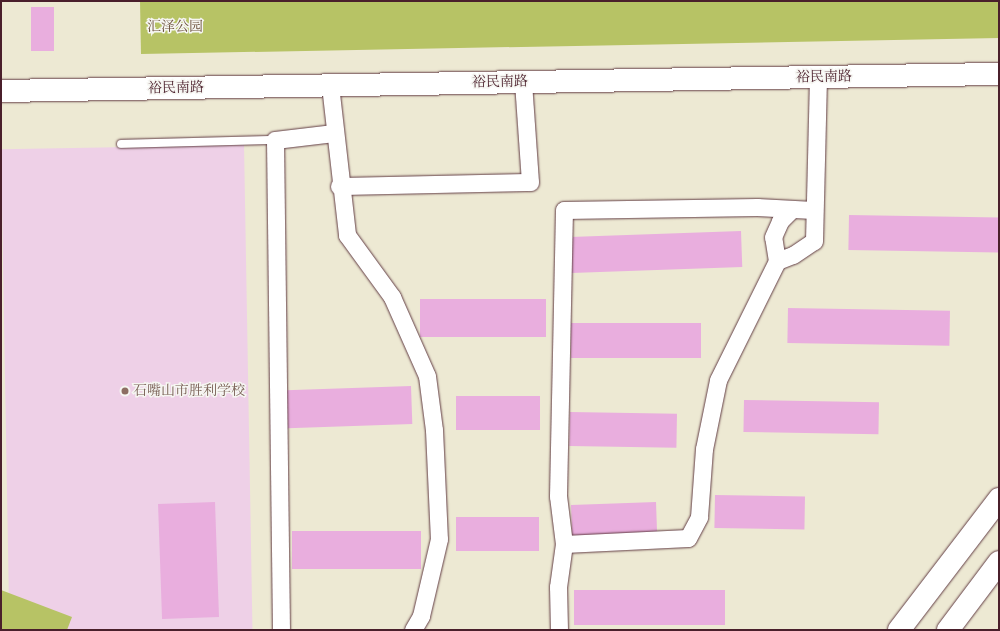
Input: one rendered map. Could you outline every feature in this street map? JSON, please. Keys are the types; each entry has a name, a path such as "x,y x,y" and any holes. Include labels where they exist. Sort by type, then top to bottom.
{"street":[{"name":"裕民南路","path":"1,91 999,74"},
{"path":"777,261 793,255 814,241 818,77"},
{"path":"339,186 530,182 523,81"},
{"path":"330,85 339,186 347,235 392,297 427,376 434,430 439,539 421,616 414,630"},
{"path":"281,630 275,140 334,133"},
{"path":"559,630 558,587 564,544 558,496 564,210 758,207 791,210 814,210"},
{"path":"564,544 688,538 699,517 704,449 718,380 777,261 773,237 780,221 791,210"},
{"path":"899,630 999,499"},
{"path":"948,630 999,562"}],"lane":[{"path":"121,144 275,140"}],"shaded area":[{"name":"石嘴山市胜利学校","path":"244,145 252,630 9,630 1,149"}],"green space":[{"name":"汇泽公园","path":"140,1 999,1 999,38 141,54"},
{"path":"1,590 72,617 67,630 1,630"}],"building":[{"path":"31,7 54,7 54,51 31,51"},
{"path":"849,215 999,218 998,253 848,250"},
{"path":"741,231 742,267 571,273 570,237"},
{"path":"420,299 546,299 546,337 420,337"},
{"path":"788,308 950,311 949,346 787,343"},
{"path":"571,323 701,323 701,358 571,358"},
{"path":"411,386 412,424 287,428 286,390"},
{"path":"456,396 540,396 540,430 456,430"},
{"path":"744,400 879,402 878,434 743,432"},
{"path":"570,412 677,414 676,448 569,446"},
{"path":"715,495 805,497 804,530 714,528"},
{"path":"215,502 219,617 162,619 158,504"},
{"path":"656,502 657,535 572,538 571,505"},
{"path":"456,517 539,517 539,551 456,551"},
{"path":"292,531 421,531 421,569 292,569"},
{"path":"574,590 725,590 725,625 574,625"}],"place":[{"name":"石嘴山市胜利学校","path":"125,391"}]}
